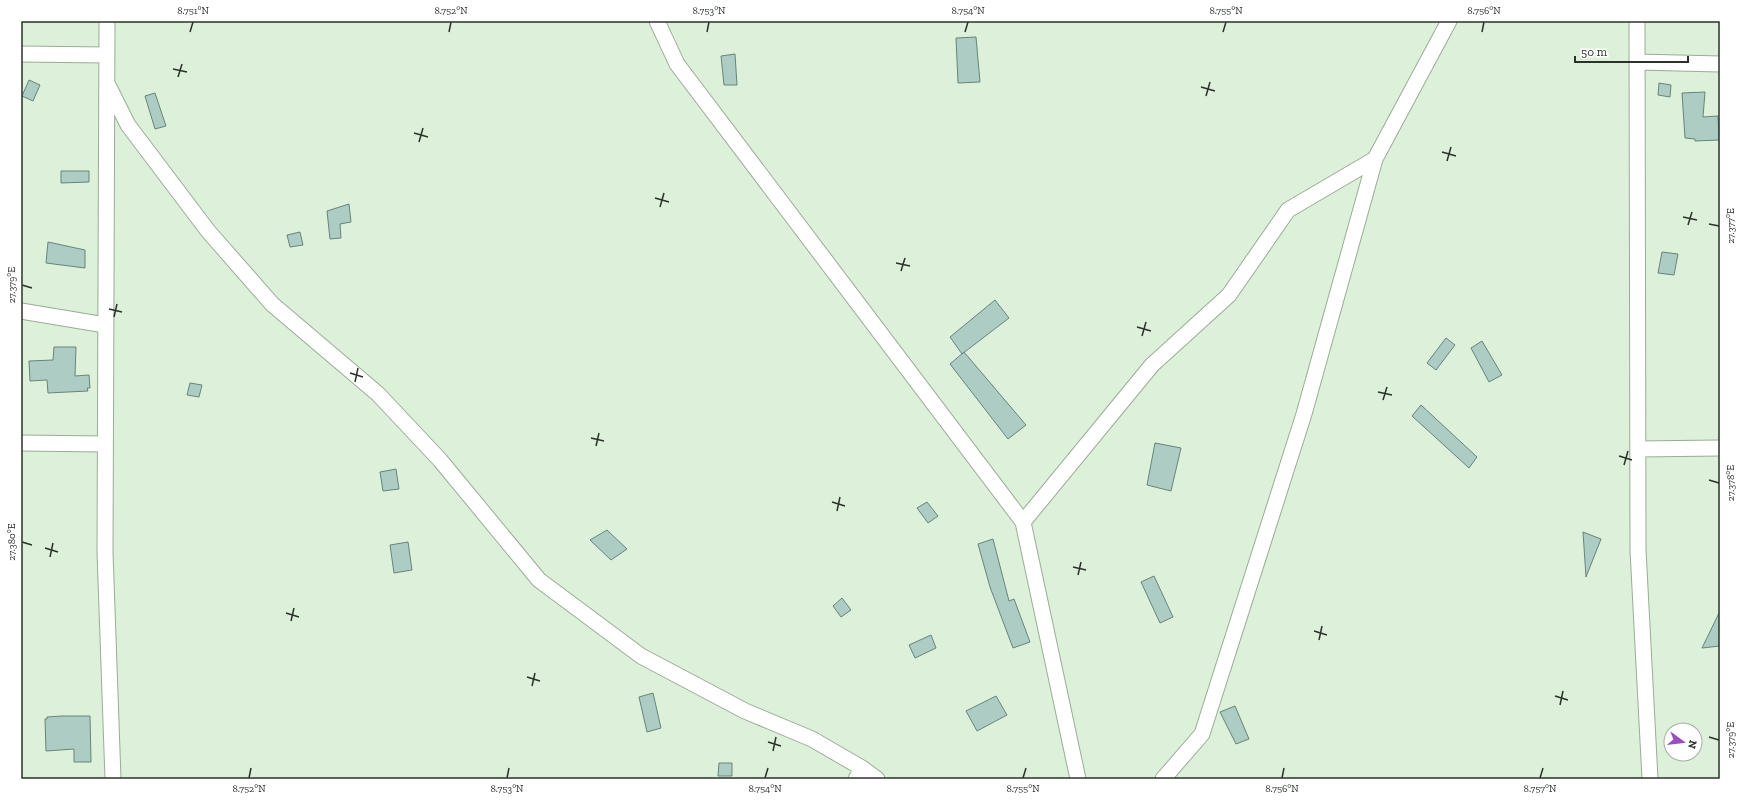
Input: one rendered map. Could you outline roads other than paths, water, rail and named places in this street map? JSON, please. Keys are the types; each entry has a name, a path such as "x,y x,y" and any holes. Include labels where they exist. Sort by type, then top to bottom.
{"street":[{"path":"107,21 105,444 106,552 113,779"},
{"path":"657,21 677,64 1023,522 1078,779"},
{"path":"1163,779 1202,734 1304,414 1375,159 1449,21"},
{"path":"1637,21 1638,550 1650,779"},
{"path":"21,54 107,55"},
{"path":"1637,62 1720,64"},
{"path":"107,83 128,125 208,231 272,304 378,394 440,460 539,580 641,656 745,711 812,739 859,774 877,779"},
{"path":"1023,522 1152,365 1228,295 1288,210 1375,159"},
{"path":"21,311 105,325"},
{"path":"21,443 105,444"},
{"path":"1638,449 1720,448"}]}
